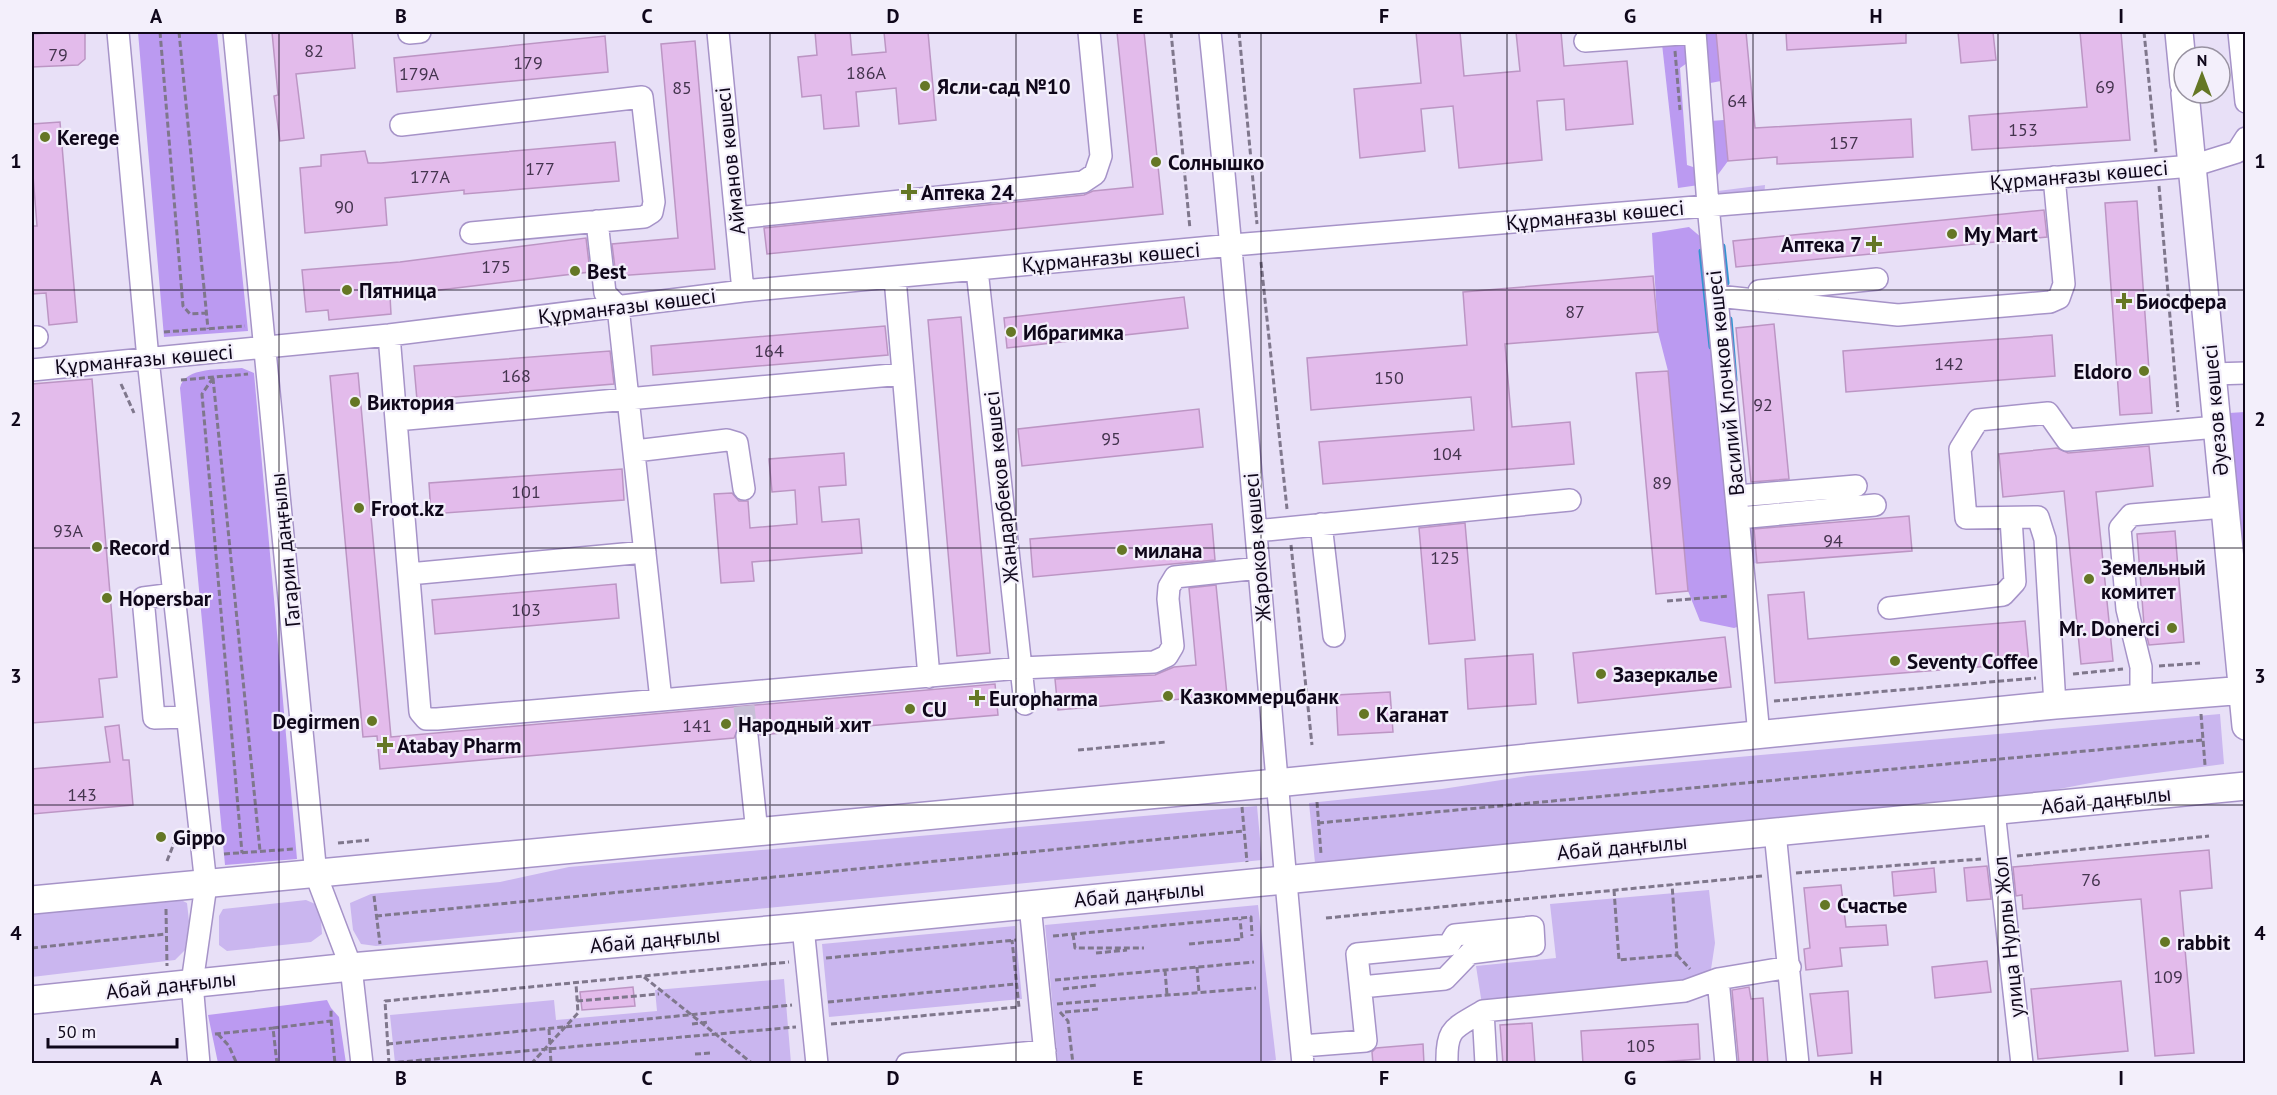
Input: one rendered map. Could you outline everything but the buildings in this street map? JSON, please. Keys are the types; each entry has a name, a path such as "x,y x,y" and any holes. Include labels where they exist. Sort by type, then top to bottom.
{"main road":[{"name":"Әуезов көшесі","path":"2186,105 2246,726"},
{"path":"32,900 1276,783 2055,705 2244,690"},
{"name":"Абай даңғылы","path":"32,1000 192,982 803,927 2246,786"}],"street":[{"path":"118,32 148,359 206,885 192,982 199,1064"},
{"name":"Гагарин даңғылы","path":"234,32 316,875 351,967 362,1064"},
{"name":"Айманов көшесі","path":"718,32 743,291"},
{"path":"736,218 1083,182 1095,174 1101,156 1089,32"},
{"name":"Жароков көшесі","path":"1210,32 1233,245 1276,783 1303,1055"},
{"path":"1585,41 1695,32"},
{"name":"Василий Клочков көшесі","path":"1695,32 1708,205 1759,735"},
{"path":"2239,32 2246,102"},
{"path":"401,125 642,97 654,202 652,212 644,217 471,233"},
{"name":"Құрманғазы көшесі","path":"32,369 389,334 743,291 1233,245 2192,166 2243,147"},
{"path":"1717,296 1898,315 2050,302 2059,298 2064,285 2054,177"},
{"path":"597,221 605,292 618,307 661,700"},
{"name":"Жандарбеков көшесі","path":"977,270 1025,704"},
{"path":"895,278 929,676"},
{"path":"1717,296 1877,279"},
{"path":"389,334 420,712 426,719 661,700 743,699 764,691 929,676 1154,662 1167,656 1173,646 1168,599 1169,587 1175,577 1259,568"},
{"path":"2212,374 2246,373"},
{"path":"396,420 903,374"},
{"path":"2055,705 2045,539 2038,516 1966,518 1960,449 1978,420 2048,413 2067,440 2217,427"},
{"path":"634,451 727,440 737,443 744,489"},
{"path":"1737,496 1856,486"},
{"path":"1256,531 1570,500"},
{"path":"1739,518 1875,505"},
{"path":"2141,698 2141,667 2127,609 2120,528 2131,515 2224,507"},
{"path":"1889,608 2002,595 2015,582 2011,518"},
{"path":"1321,524 1334,636"},
{"path":"409,574 645,552"},
{"path":"174,594 143,598 154,718 187,717"},
{"path":"747,736 757,833"},
{"name":"улица Нурлы Жол","path":"1994,811 2022,1064"},
{"path":"1775,832 1798,1064"},
{"path":"907,1064 1046,1057 1030,905"},
{"path":"803,927 817,1064"},
{"path":"1303,1055 1366,1041 1357,954 1449,945 1455,935 1533,927 1534,945 1470,953 1445,979 1361,987"},
{"path":"1447,1064 1446,1042 1450,1034 1483,1011 1684,991 1718,979 1790,967"},
{"path":"1718,979 1726,1064"},
{"path":"1483,1011 1486,1064"}],"path":[{"path":"160,32 183,306 190,314 207,313"},
{"path":"179,32 208,328"},
{"path":"1172,32 1192,249"},
{"path":"1239,32 1312,745"},
{"path":"2144,32 2179,431"},
{"path":"164,332 247,326"},
{"path":"181,380 254,373"},
{"path":"213,378 260,851"},
{"path":"213,378 202,394 242,853"},
{"path":"1667,601 1731,596"},
{"path":"1769,701 1889,688 2200,663"},
{"path":"2201,706 2205,765"},
{"path":"1318,823 2203,740"},
{"path":"1078,750 1166,742"},
{"path":"1317,802 1322,863"},
{"path":"1242,807 1247,862"},
{"path":"376,916 1244,831"},
{"path":"338,843 369,840"},
{"path":"224,854 294,849"},
{"path":"1614,890 1619,960 1677,955 1672,884"},
{"path":"374,896 381,950"},
{"path":"166,904 167,966"},
{"path":"798,1027 389,1063 385,1001 1251,917 1252,936"},
{"path":"1189,944 1242,939 1240,918"},
{"path":"32,948 166,934"},
{"path":"1073,934 1075,948 1144,948 1096,953"},
{"path":"825,1024 1019,1007 1012,940"},
{"path":"1050,980 1254,962"},
{"path":"1197,967 1199,992"},
{"path":"1165,970 1167,995"},
{"path":"644,977 753,1064"},
{"path":"531,1064 578,1013 576,984"},
{"path":"823,1002 1016,984"},
{"path":"1063,989 1097,986"},
{"path":"1073,1064 1068,1021 1053,1004 1256,988"},
{"path":"577,1001 659,994"},
{"path":"387,1044 797,1005"},
{"path":"331,1008 335,1064"},
{"path":"1065,1012 1099,1009"},
{"path":"330,1016 331,1021"},
{"path":"212,1035 331,1021"},
{"path":"692,1024 709,1022"},
{"path":"273,1028 276,1064"},
{"path":"549,1029 551,1064"},
{"path":"218,1034 230,1046 237,1064"},
{"path":"695,1054 712,1053"}],"shaded area":[{"path":"138,32 217,32 248,331 164,337"},
{"path":"1701,32 1716,32 1721,81 1705,84"},
{"path":"1688,41 1690,61 1680,68 1687,165 1696,168 1699,185 1678,188 1662,44"},
{"path":"1724,120 1728,161 1714,180 1710,121"},
{"path":"1765,185 1764,200 1717,204 1718,191"},
{"path":"1689,227 1702,238 1743,625 1734,628 1700,621 1688,591 1668,371 1658,332 1652,233"},
{"path":"242,368 254,373 297,859 225,865 180,388 189,376 205,370"},
{"path":"2245,412 2245,582 2229,413"},
{"path":"1754,528 1757,563 1749,564 1746,529"},
{"path":"2220,714 2224,764 2111,779 2012,798 1315,863 1309,803 1442,789 1527,776"},
{"path":"1257,806 1262,860 376,946 361,944 353,930 350,903 371,894 500,882 569,867"},
{"path":"1709,890 1715,943 1710,976 1685,991 1483,1011 1476,966 1556,958 1550,904"},
{"path":"177,898 187,903 189,921 185,950 175,960 32,977 32,913"},
{"path":"306,900 320,906 322,934 311,942 227,951 219,945 219,916 223,909"},
{"path":"1258,905 1276,1060 1241,1064 1058,1063 1045,925"},
{"path":"1015,926 1022,999 829,1017 822,944"},
{"path":"784,979 791,1063 395,1063 390,1015 554,1000 556,1020 657,1011 655,990"},
{"path":"327,1000 339,1017 346,1063 218,1063 208,1015"}],"waterway":[{"path":"1723,246 1727,283"},
{"path":"1701,251 1711,347"},
{"path":"1730,319 1735,380"}],"tunnel":[{"path":"744,706 747,736"}],"place":[{"name":"Ясли-сад №10","path":"925,86"},
{"name":"Kerege","path":"45,137"},
{"name":"Солнышко","path":"1156,162"},
{"name":"Аптека 24","path":"909,192"},
{"name":"My Mart","path":"1952,234"},
{"name":"Аптека 7","path":"1874,244"},
{"name":"Best","path":"575,271"},
{"name":"Пятница","path":"347,290"},
{"name":"Биосфера","path":"2124,301"},
{"name":"Ибрагимка","path":"1011,332"},
{"name":"Eldoro","path":"2144,371"},
{"name":"Виктория","path":"355,402"},
{"name":"Froot.kz","path":"359,508"},
{"name":"Record","path":"97,547"},
{"name":"милана","path":"1122,550"},
{"name":"Земельный комитет","path":"2089,579"},
{"name":"Hopersbar","path":"107,598"},
{"name":"Mr. Donerci","path":"2172,628"},
{"name":"Seventy Coffee","path":"1895,661"},
{"name":"Зазеркалье","path":"1601,674"},
{"name":"Казкоммерцбанк","path":"1168,696"},
{"name":"Europharma","path":"977,698"},
{"name":"CU","path":"910,709"},
{"name":"Каганат","path":"1364,714"},
{"name":"Degirmen","path":"372,721"},
{"name":"Народный хит","path":"726,724"},
{"name":"Atabay Pharm","path":"385,745"},
{"name":"Gippo","path":"161,837"},
{"name":"Счастье","path":"1825,905"},
{"name":"rabbit","path":"2165,942"}]}
